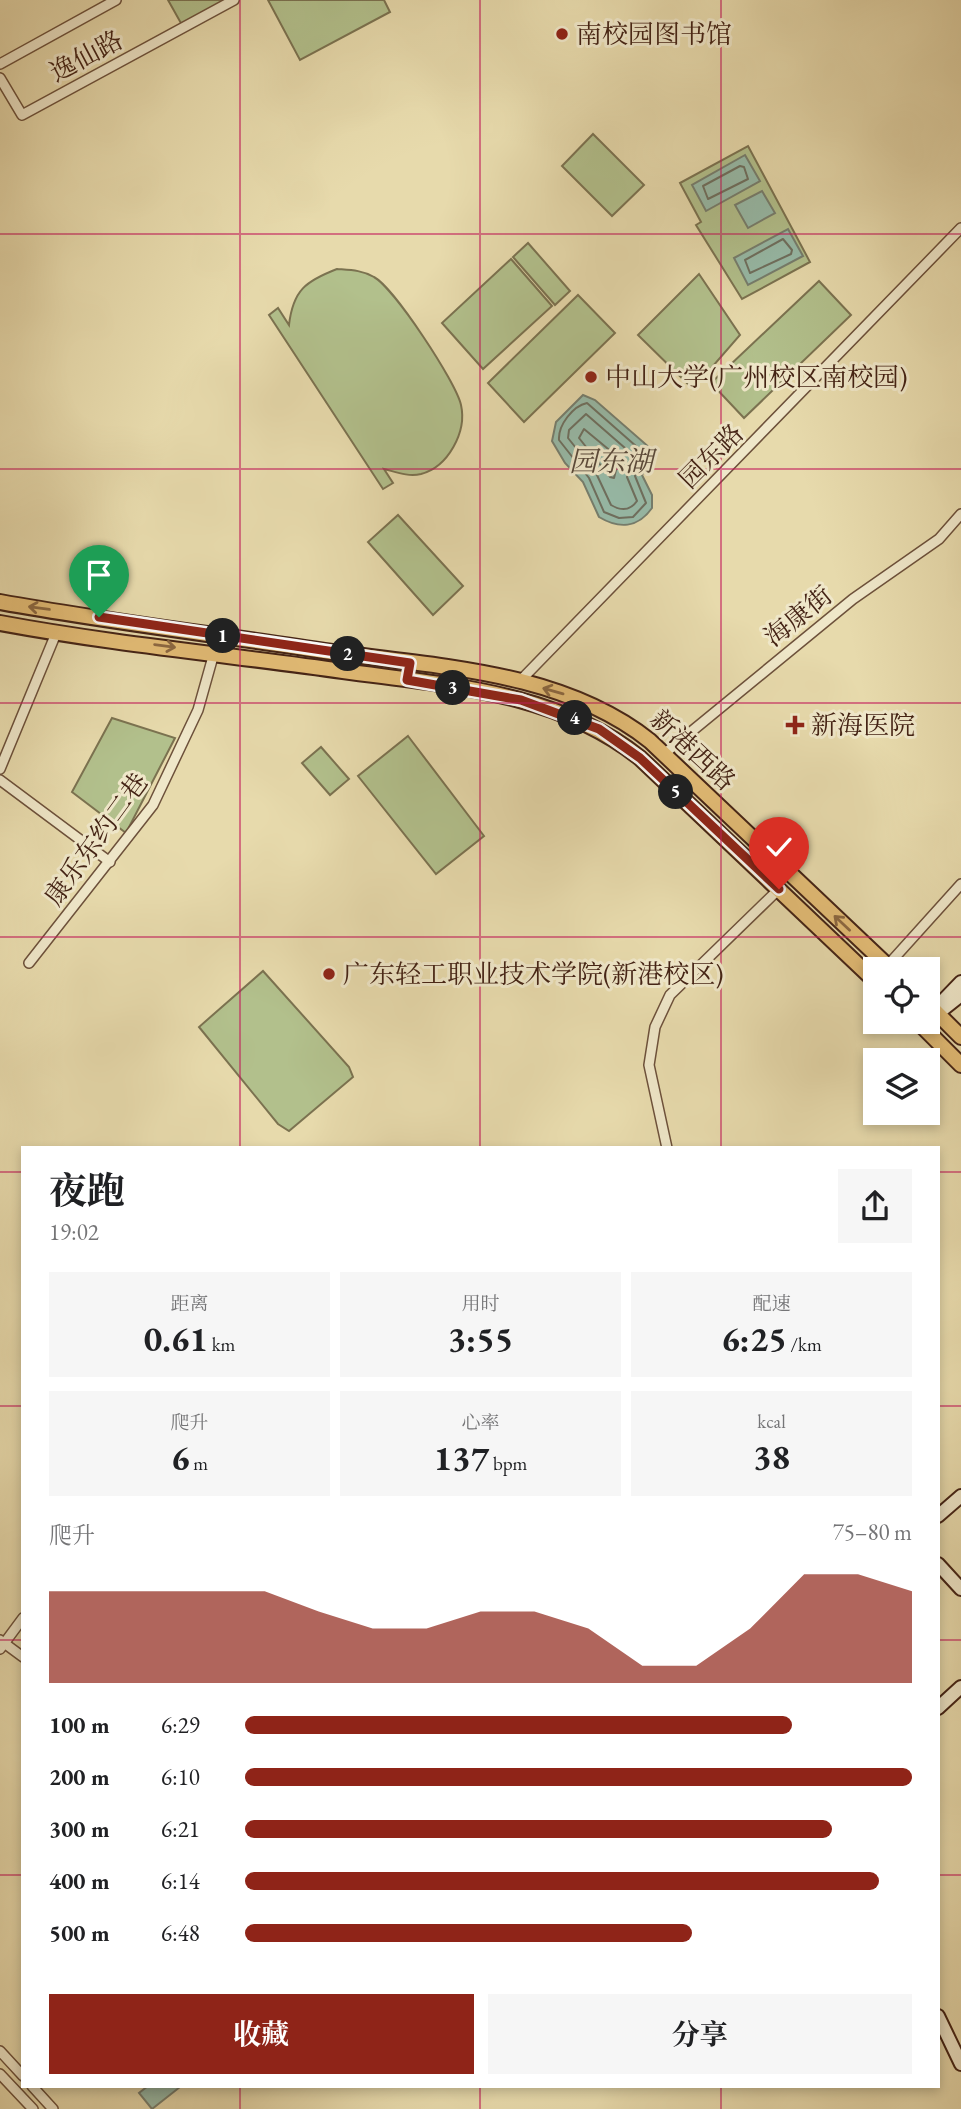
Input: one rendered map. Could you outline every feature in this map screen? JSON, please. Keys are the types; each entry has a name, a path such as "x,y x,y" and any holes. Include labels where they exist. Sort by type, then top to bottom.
{"main road":[{"name":"新港西路","path":"0,602 519,681 574,697 621,719 664,754 879,957"},
{"name":"新港西路","path":"0,622 407,680 521,700 571,716 610,735 653,770 863,970"},
{"path":"940,1025 961,1037"},
{"path":"940,1034 960,1061"}],"street":[{"name":"逸仙路","path":"0,64 116,0"},
{"name":"逸仙路","path":"0,78 3,90 22,115 234,0"},
{"name":"园东路","path":"519,681 961,228"},
{"name":"海康街","path":"664,754 823,623 939,539 961,514"},
{"path":"0,769 57,631"},
{"name":"康乐东约二巷","path":"29,964 153,805 198,710 214,653"},
{"path":"407,680 410,663"},
{"path":"610,735 621,719"},
{"path":"0,780 110,862"},
{"path":"899,957 961,884"},
{"path":"667,1146 649,1065 655,1027 670,995 779,889"},
{"path":"940,1004 961,982"},
{"path":"940,1009 961,995"},
{"path":"940,1514 961,1496"},
{"path":"940,1566 961,1589"},
{"path":"21,1620 1,1644 21,1656"},
{"path":"940,1706 961,1687"},
{"path":"940,2020 961,2064"},
{"path":"0,2051 21,2074"},
{"path":"0,2074 33,2109"},
{"path":"34,2088 54,2109"}],"green space":[{"path":"168,0 229,0 182,25"},
{"path":"268,0 384,0 390,12 300,60"},
{"path":"593,134 644,185 612,216 562,166"},
{"path":"748,146 810,262 742,299 696,225 701,222 680,183"},
{"path":"528,243 570,291 555,305 513,257"},
{"path":"511,259 552,306 483,369 442,323"},
{"path":"337,269 374,277 395,298 423,336 457,393 461,405 458,437 447,456 431,470 421,474 407,475 384,469 393,483 383,489 269,315 278,308 289,325 294,303 303,288"},
{"path":"699,274 740,335 693,389 638,335"},
{"path":"819,281 851,315 744,418 711,383"},
{"path":"578,295 615,333 524,422 488,383"},
{"path":"398,515 463,586 433,615 368,542"},
{"path":"112,718 175,738 126,833 72,792"},
{"path":"408,736 484,836 436,874 358,776"},
{"path":"321,747 349,779 330,795 302,763"},
{"path":"263,971 349,1067 353,1077 289,1131 278,1124 199,1027"}],"water":[{"path":"745,155 760,181 706,211 692,185"},
{"path":"762,191 775,213 748,228 735,205"},
{"path":"788,229 803,256 748,285 734,258"},
{"name":"园东湖","path":"583,395 595,400 650,448 653,455 642,475 652,495 652,508 641,520 621,525 599,517 583,482 565,463 552,441 556,422"},
{"path":"145,2088 179,2088 152,2109 139,2093"}],"place":[{"name":"南校园图书馆","path":"562,34"},
{"name":"中山大学(广州校区南校园)","path":"591,377"},
{"name":"新海医院","path":"795,725"},
{"name":"广东轻工职业技术学院(新港校区)","path":"329,974"}],"route":[{"path":"99,617 410,663 407,680 503,696 571,716 610,735 638,756 779,889"}]}
